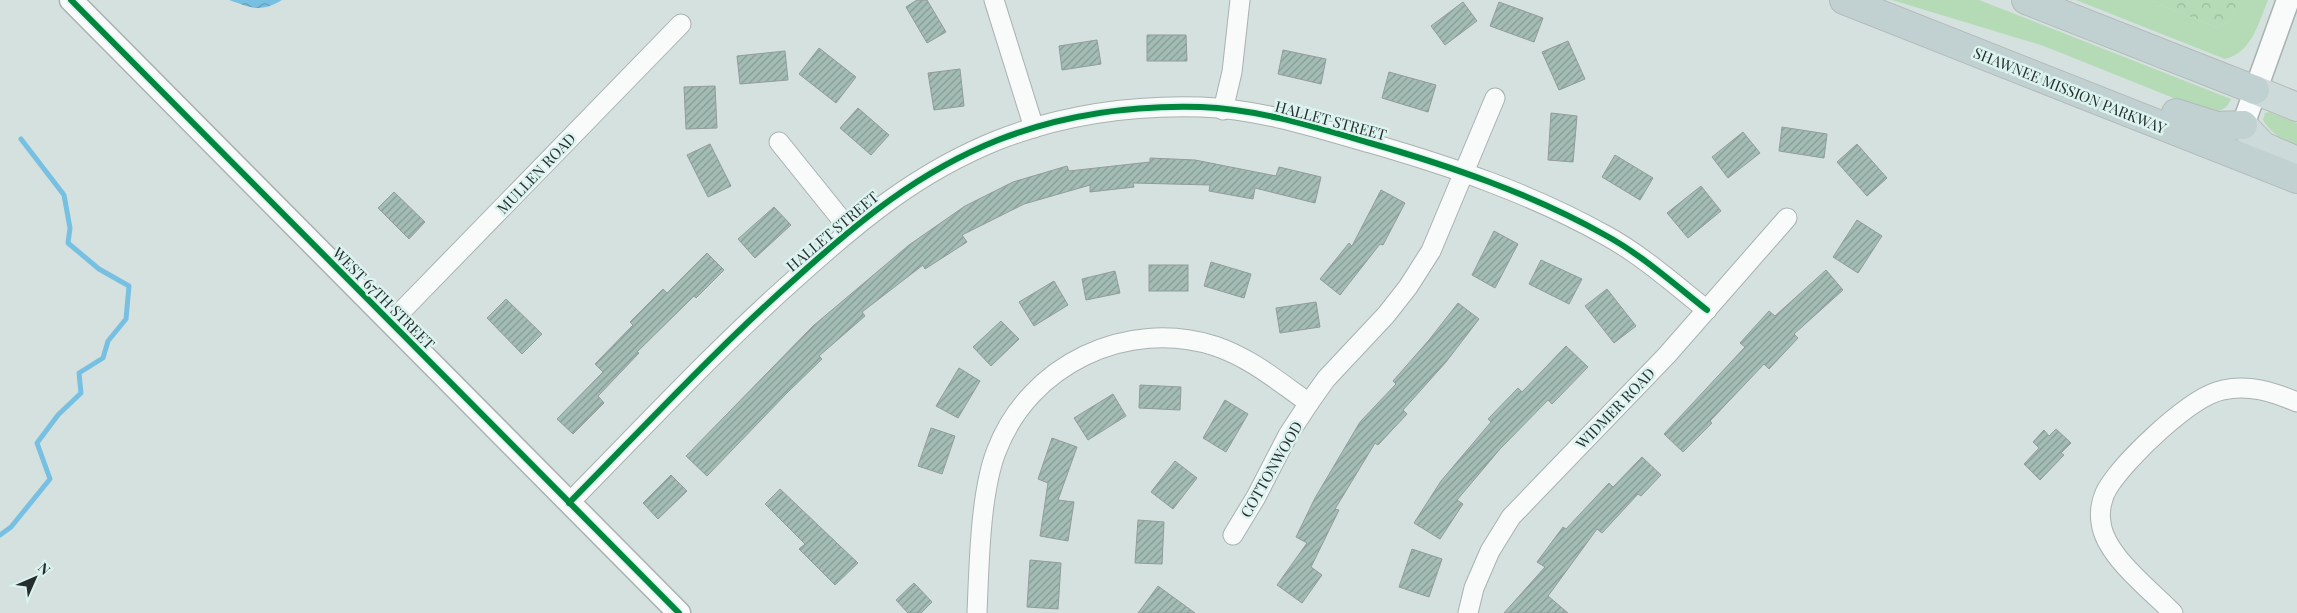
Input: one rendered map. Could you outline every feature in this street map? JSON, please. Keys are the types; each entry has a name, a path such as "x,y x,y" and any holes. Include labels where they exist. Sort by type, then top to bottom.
{"highway":[{"name":"SHAWNEE MISSION PARKWAY","path":"1844,0 2297,179"},
{"path":"2026,0 2297,107"},
{"path":"1983,55 2134,96 2217,126 2244,125 2263,146 2297,160"}],"street":[{"name":"WEST 67TH STREET","path":"71,0 679,613"},
{"path":"994,0 1034,128"},
{"path":"1223,110 1232,72 1240,0"},
{"path":"2244,125 2288,0"},
{"name":"MULLEN ROAD","path":"390,323 681,24"},
{"path":"1464,173 1495,98"},
{"name":"HALLET STREET","path":"569,503 763,307 850,230 908,187 948,164 997,140 1034,128 1095,114 1145,108 1203,107 1266,116 1328,131 1464,173 1549,207 1606,235 1647,261 1707,310"},
{"name":"HALLET STREET","path":"779,142 850,230"},
{"name":"COTTONWOOD","path":"1233,535 1256,498 1288,435 1309,403 1326,379 1386,315 1408,287 1431,251 1464,173"},
{"name":"WIDMER ROAD","path":"1468,613 1474,588 1490,551 1511,517 1707,310 1787,218"},
{"path":"977,613 985,503 996,452 1021,407 1045,382 1066,366 1088,353 1122,342 1158,337 1194,341 1232,352 1258,367 1309,403"},
{"path":"2173,613 2118,557 2106,541 2101,523 2102,504 2108,488 2119,472 2181,411 2199,398 2223,390 2248,388 2273,392 2297,402"}],"green space":[{"path":"1892,0 1979,0 2231,99 2222,110 2206,111 2044,46"},
{"path":"2076,0 2149,0 2218,28 2232,19 2241,0 2268,0 2248,44 2242,50 2225,59"},
{"path":"2149,0 2241,0 2232,19 2218,28"},
{"path":"2269,112 2297,123 2297,147 2278,136 2266,125 2263,120 2265,113"}],"water":[{"path":"229,0 282,0 268,7 256,8"}],"building":[{"path":"917,0 927,0 946,32 927,43 906,7"},
{"path":"1463,2 1477,21 1445,45 1431,26"},
{"path":"1499,2 1543,18 1534,42 1490,26"},
{"path":"1147,35 1186,35 1187,61 1147,61"},
{"path":"1097,40 1101,64 1062,70 1059,46"},
{"path":"1568,41 1585,79 1559,90 1542,52"},
{"path":"819,48 856,77 836,103 799,74"},
{"path":"1283,50 1326,59 1321,84 1278,74"},
{"path":"785,51 788,80 740,84 737,56"},
{"path":"960,69 964,106 934,110 928,73"},
{"path":"1389,72 1436,85 1428,112 1382,98"},
{"path":"715,86 717,128 686,129 684,87"},
{"path":"858,108 889,135 871,155 840,128"},
{"path":"1551,113 1577,116 1573,162 1548,160"},
{"path":"1782,127 1827,134 1824,158 1779,151"},
{"path":"1743,132 1760,153 1728,178 1712,157"},
{"path":"710,144 731,186 708,197 687,155"},
{"path":"1857,144 1887,178 1867,196 1837,162"},
{"path":"1615,155 1653,178 1640,200 1602,177"},
{"path":"1150,158 1195,160 1276,176 1279,167 1321,177 1315,203 1255,188 1253,199 1209,191 1210,185 1133,183 1134,187 1090,192 1090,185 1024,204 962,235 967,242 925,269 923,265 862,312 865,316 819,356 822,359 707,476 686,456 813,326 909,245 965,206 1013,182 1067,166 1069,171 1150,162"},
{"path":"1701,186 1721,211 1688,238 1667,213"},
{"path":"1381,190 1405,203 1383,245 1380,244 1340,295 1320,279 1349,243 1352,246"},
{"path":"394,192 425,222 409,239 378,208"},
{"path":"774,207 791,225 755,258 738,239"},
{"path":"1857,220 1882,236 1858,273 1833,257"},
{"path":"1494,231 1518,244 1495,288 1472,275"},
{"path":"707,253 724,270 696,298 694,296 637,352 639,353 598,396 604,403 573,434 557,419 603,372 595,364 633,325 630,322 663,289 667,293"},
{"path":"1541,260 1582,279 1569,304 1529,284"},
{"path":"1211,262 1251,274 1244,298 1204,286"},
{"path":"1149,265 1188,265 1188,291 1149,291"},
{"path":"1826,270 1843,290 1794,334 1798,338 1769,369 1764,364 1710,421 1712,423 1683,452 1664,434 1745,347 1740,343 1769,311 1775,316"},
{"path":"1115,271 1120,293 1086,300 1082,279"},
{"path":"1054,281 1068,305 1034,326 1019,302"},
{"path":"1607,289 1636,326 1614,343 1585,306"},
{"path":"506,299 542,334 522,354 487,318"},
{"path":"1316,302 1320,327 1280,333 1276,308"},
{"path":"1458,303 1479,319 1446,362 1403,410 1407,414 1378,445 1375,443 1335,509 1339,510 1311,567 1322,575 1302,603 1277,585 1307,543 1296,537 1315,498 1360,422 1396,384 1393,381"},
{"path":"1001,321 1019,339 991,366 973,347"},
{"path":"1566,346 1588,367 1552,404 1548,400 1500,449 1457,500 1463,504 1440,539 1414,523 1441,481 1491,422 1488,419 1518,388 1522,392"},
{"path":"959,368 980,381 958,418 936,406"},
{"path":"1140,385 1181,387 1180,410 1139,408"},
{"path":"1113,394 1126,416 1088,440 1074,418"},
{"path":"1225,400 1248,414 1226,452 1203,438"},
{"path":"931,428 955,436 942,474 918,466"},
{"path":"2056,429 2071,443 2061,453 2064,455 2040,480 2024,464 2039,448 2033,442 2044,430 2049,436"},
{"path":"1052,438 1077,447 1058,500 1074,502 1068,541 1040,536 1048,483 1038,479"},
{"path":"1642,457 1661,475 1641,496 1638,494 1602,533 1597,529 1548,596 1568,613 1504,613 1545,567 1537,562 1563,527 1566,529 1609,483 1613,487"},
{"path":"1175,461 1197,478 1173,509 1151,492"},
{"path":"671,475 687,491 658,519 643,503"},
{"path":"780,489 858,563 835,585 799,549 805,544 765,504"},
{"path":"1138,520 1164,522 1162,564 1135,563"},
{"path":"1412,549 1442,559 1429,597 1399,587"},
{"path":"1030,560 1061,563 1058,609 1027,607"},
{"path":"914,583 932,602 921,613 908,613 896,600"},
{"path":"1158,586 1195,613 1138,613"}],"waterway":[{"path":"0,535 11,527 50,479 37,443 58,415 81,393 79,373 103,358 108,341 126,319 129,286 99,269 68,243 70,228 64,195 21,139"}],"cycle path":[{"path":"71,0 679,613"},
{"path":"569,503 709,360 766,305 819,257 891,200 942,167 998,140 1047,124 1098,113 1175,107 1222,108 1244,111 1307,125 1430,161 1520,194 1605,235 1645,261 1707,310"}]}
